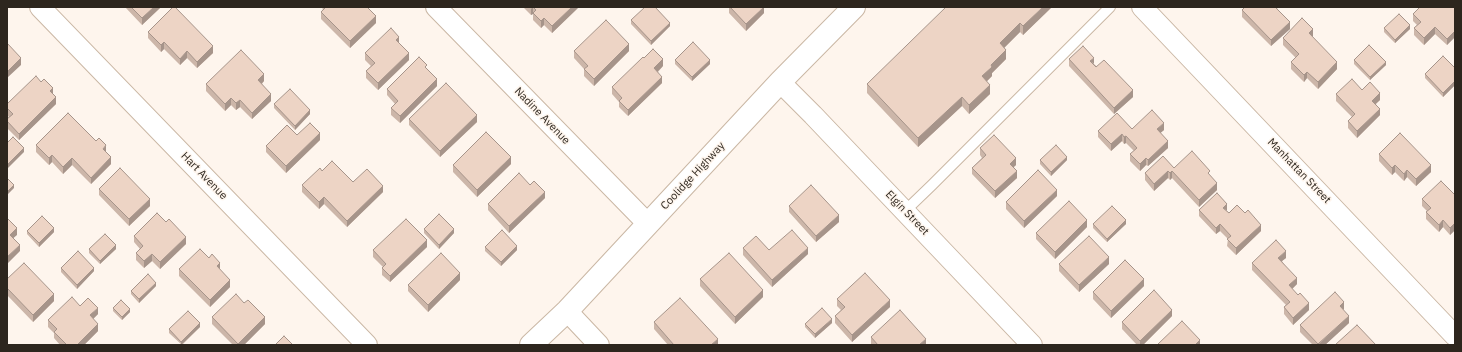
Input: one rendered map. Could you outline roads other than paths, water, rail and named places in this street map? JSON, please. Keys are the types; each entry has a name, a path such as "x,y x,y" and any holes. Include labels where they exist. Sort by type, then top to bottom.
{"main road":[{"name":"Coolidge Highway","path":"531,345 566,311 780,82 854,7"}],"street":[{"name":"Hart Avenue","path":"40,7 367,345"},
{"name":"Nadine Avenue","path":"436,7 648,224"},
{"name":"Manhattan Street","path":"1142,7 1455,336"},
{"name":"Elgin Street","path":"780,82 1032,345"},
{"path":"566,311 599,345"}],"lane":[{"path":"905,211 1110,7"}]}
